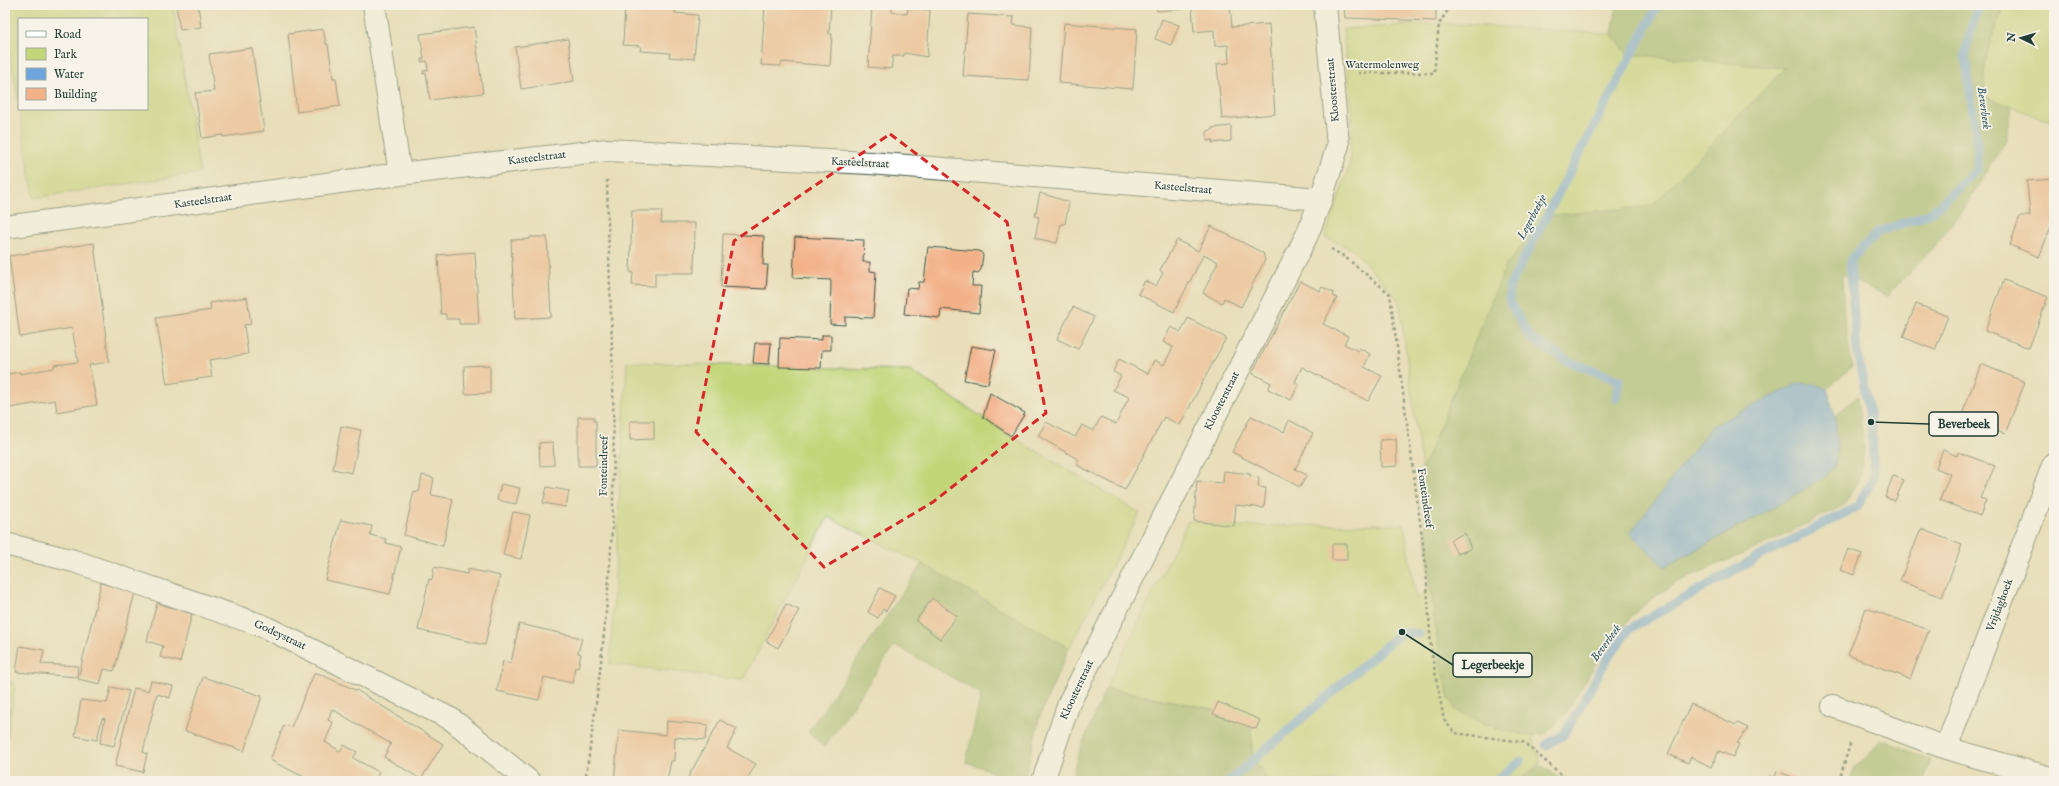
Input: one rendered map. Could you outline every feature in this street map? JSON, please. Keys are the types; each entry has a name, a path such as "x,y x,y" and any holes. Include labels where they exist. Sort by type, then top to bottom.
{"street":[{"path":"374,5 400,174"},
{"name":"Kloosterstraat","path":"1043,781 1069,703 1307,235 1321,199 1338,145 1325,5"},
{"name":"Kasteelstraat","path":"5,227 400,174 607,150 870,163 1321,199"},
{"name":"Vrijdaghoek","path":"1946,748 2054,463"},
{"name":"Godeystraat","path":"5,544 74,561 263,626 451,719 529,781"},
{"path":"1833,706 1946,748 2054,779"}],"path":[{"name":"Watermolenweg","path":"1332,73 1434,73 1439,24 1451,5"},
{"name":"Fonteindreef","path":"585,781 597,699 611,548 612,355 608,248 607,150"},
{"name":"Fonteindreef","path":"1307,235 1345,257 1390,294 1426,567 1431,650 1444,720 1455,733 1523,742 1569,781"},
{"path":"1839,781 1858,716"}],"highlighted area":[{"path":"890,134 1007,222 1046,413 933,502 824,567 696,432 734,241"}],"green space":[{"path":"5,5 173,5 200,173 34,198 19,110 148,110 148,18 18,18 18,101 5,23"},
{"path":"1617,5 2005,5 1991,39 1984,72 1986,97 2012,107 2006,140 1966,205 1938,242 1887,296 1842,274 1844,316 1852,367 1827,389 1815,384 1664,567 1809,487 1827,474 1835,465 1837,454 1835,416 1858,396 1864,447 1861,474 1844,505 1757,548 1679,581 1652,598 1631,617 1602,653 1566,713 1547,733 1532,736 1495,728 1456,710 1449,698 1442,671 1430,588 1422,470 1506,266 1544,216 1652,206 1785,68 1627,54 1612,34"},
{"path":"2005,5 2054,5 2054,123 1985,97 1984,72 1988,50 1995,28"},
{"path":"1440,23 1612,34 1627,54 1786,68 1652,206 1544,216 1506,266 1422,470 1399,301 1355,251 1325,237 1350,164 1352,111 1343,29"},
{"path":"627,362 910,370 1011,436 1140,513 1069,648 922,564 828,517 743,680 610,664"},
{"path":"1188,521 1234,526 1404,524 1416,600 1430,588 1442,671 1456,710 1495,728 1532,736 1541,762 1518,781 1268,781 1252,757 1251,716 1106,688"},
{"path":"922,564 1069,648 1040,716 1024,781 1006,781 986,769 966,762 981,694 895,645 824,747 808,732"},
{"path":"5,682 15,682 5,753"},
{"path":"1106,688 1251,717 1252,757 1268,781 1072,781 1077,757"},
{"path":"1881,739 1931,760 1924,781 1850,781 1855,766 1868,756"},
{"path":"1540,765 1565,781 1520,781"}],"water":[{"path":"1799,383 1815,384 1827,389 1835,416 1837,444 1835,465 1825,477 1764,513 1664,567 1630,533 1712,426"}],"building":[{"path":"176,5 198,5 201,27 180,30"},
{"path":"625,5 676,5 675,13 698,15 694,59 669,57 670,53 640,51 641,46 623,45"},
{"path":"765,5 831,5 829,34 832,34 830,66 782,62 781,66 761,65"},
{"path":"1156,5 1184,5 1185,9 1157,11"},
{"path":"1192,5 1230,5 1232,27 1269,24 1275,114 1222,119 1217,64 1229,63 1228,45 1215,46 1214,30 1194,32"},
{"path":"1344,5 1436,5 1436,21 1345,18"},
{"path":"872,6 892,7 892,12 907,14 908,8 930,10 927,57 904,53 904,56 893,56 891,69 868,67"},
{"path":"968,14 1014,17 1013,25 1032,27 1029,80 963,76"},
{"path":"1162,19 1179,25 1171,45 1155,39"},
{"path":"1064,23 1137,29 1133,89 1059,83"},
{"path":"474,27 483,93 430,100 426,73 423,74 423,71 428,70 427,61 421,62 421,59 424,59 420,34"},
{"path":"323,29 326,44 328,44 333,78 336,78 340,106 297,112 288,34"},
{"path":"568,39 574,81 521,89 515,47"},
{"path":"252,48 264,131 223,137 223,135 202,138 195,93 214,91 209,54"},
{"path":"1231,126 1231,141 1212,143 1213,140 1207,141 1207,131 1212,130 1212,128"},
{"path":"5,137 10,167 5,168"},
{"path":"2054,179 2054,223 2052,224 2039,257 2010,245 2020,216 2030,216 2027,181"},
{"path":"1040,193 1069,202 1065,224 1061,224 1057,243 1035,238 1039,217 1035,216"},
{"path":"632,211 662,211 661,223 695,223 694,273 655,273 655,286 632,285 633,272 630,272"},
{"path":"1211,226 1263,253 1265,260 1241,307 1224,298 1222,303 1203,293 1218,262 1204,254 1174,312 1138,294 1145,281 1156,286 1163,273 1160,270 1177,240 1198,251"},
{"path":"723,234 764,236 763,265 768,265 766,289 721,287"},
{"path":"530,237 547,237 551,317 515,319 511,240 530,239"},
{"path":"795,237 864,240 863,262 870,262 870,271 876,272 873,318 845,317 845,325 830,324 831,280 793,278"},
{"path":"94,243 109,362 89,365 97,405 57,412 55,400 5,409 5,377 9,377 8,374 20,372 20,374 54,368 54,365 78,362 72,328 20,337 9,256"},
{"path":"928,247 980,251 983,255 981,270 978,273 973,272 972,286 981,286 979,313 941,309 940,318 904,314 907,288 918,289 919,282 924,282"},
{"path":"475,252 479,324 459,324 459,319 446,319 446,314 441,314 438,255"},
{"path":"2004,280 2048,297 2029,348 1985,331"},
{"path":"1300,281 1320,291 1322,287 1334,293 1333,296 1337,298 1323,324 1348,336 1344,344 1358,351 1359,348 1370,354 1364,367 1382,376 1368,401 1302,367 1295,382 1299,384 1291,400 1268,389 1271,383 1252,373"},
{"path":"247,297 251,324 244,325 248,354 209,360 212,377 167,384 156,318 211,310 210,303"},
{"path":"1916,304 1948,316 1935,350 1903,337"},
{"path":"1073,307 1094,317 1078,349 1057,339"},
{"path":"1188,318 1226,338 1180,425 1164,417 1125,490 1077,465 1079,460 1038,436 1046,422 1075,437 1082,425 1093,431 1101,417 1116,424 1129,397 1113,390 1121,376 1113,372 1119,359 1148,374 1154,360 1164,365 1173,347 1163,342 1171,327 1181,332"},
{"path":"822,335 831,335 831,350 822,350 821,368 779,367 780,338 822,340"},
{"path":"755,343 771,343 769,364 753,363"},
{"path":"971,346 996,350 988,384 964,380"},
{"path":"1981,364 2025,382 2005,434 1961,417"},
{"path":"490,365 490,393 465,394 464,366"},
{"path":"990,393 1025,413 1011,436 983,417"},
{"path":"1251,416 1284,432 1289,420 1313,433 1295,469 1307,475 1300,487 1232,452"},
{"path":"578,417 594,417 594,421 596,421 596,466 578,466"},
{"path":"630,421 654,421 654,439 630,440"},
{"path":"341,426 361,430 352,473 333,469"},
{"path":"1396,439 1397,466 1381,467 1380,440"},
{"path":"553,442 554,465 540,466 539,443"},
{"path":"1943,450 1957,456 1958,452 1995,466 1980,498 1986,500 1980,516 1940,500 1950,474 1936,468"},
{"path":"1224,471 1250,474 1250,476 1259,477 1258,487 1266,488 1264,508 1236,505 1234,526 1194,521 1197,481 1223,483"},
{"path":"422,475 434,478 431,495 453,499 443,546 404,535 414,491 419,492"},
{"path":"1893,476 1904,480 1895,501 1885,497"},
{"path":"501,484 520,488 516,504 497,500"},
{"path":"547,487 569,491 566,507 543,503"},
{"path":"513,512 530,515 521,559 503,555"},
{"path":"341,520 372,526 370,535 386,539 386,543 401,547 390,594 325,580"},
{"path":"1921,529 1962,545 1942,597 1900,581"},
{"path":"1465,533 1471,549 1457,554 1450,540"},
{"path":"1332,544 1347,544 1347,560 1332,560"},
{"path":"1848,549 1862,554 1854,575 1840,570"},
{"path":"434,567 467,574 468,569 500,576 485,645 418,630 429,579 432,580"},
{"path":"101,583 135,593 114,671 104,669 100,684 78,679"},
{"path":"880,588 895,596 886,611 883,609 878,618 868,612"},
{"path":"932,598 957,616 940,639 916,621"},
{"path":"157,603 192,614 180,662 160,657 163,646 147,641"},
{"path":"786,604 799,610 778,648 766,641"},
{"path":"1866,608 1929,630 1910,679 1848,655"},
{"path":"519,624 582,638 578,653 581,654 578,668 575,667 572,683 544,677 539,700 497,691 503,661 511,663"},
{"path":"20,646 44,650 41,664 78,666 77,677 16,672"},
{"path":"315,672 358,691 443,744 421,779 384,757 391,744 332,709 328,720 333,723 325,742 340,751 344,745 357,752 353,758 379,772 375,781 355,781 349,778 347,781 312,781 270,760 284,725 291,727"},
{"path":"203,677 262,696 244,751 185,731"},
{"path":"151,681 173,686 170,698 157,694 143,752 147,754 143,772 115,766 134,688 148,691"},
{"path":"111,687 129,691 114,746 100,743 105,719 102,718 97,740 75,736 81,700 107,703"},
{"path":"1218,702 1260,720 1256,729 1213,714"},
{"path":"1691,704 1736,725 1737,723 1748,728 1737,743 1739,744 1733,757 1719,751 1711,767 1691,757 1688,763 1668,754"},
{"path":"720,720 737,729 727,748 756,764 746,781 686,781"},
{"path":"667,721 708,725 705,740 675,737 674,761 671,761 667,781 653,778 653,781 614,781 619,730 666,735"},
{"path":"1777,771 1801,781 1767,781 1769,776 1775,778"}],"waterway":[{"name":"Legerbeekje","path":"1616,398 1619,380 1570,362 1531,339 1510,303 1509,287 1658,5"},
{"name":"Beverbeek","path":"1546,745 1563,735 1606,661 1629,629 1760,556 1857,507 1874,477 1871,422 1857,350 1850,260 1878,232 1931,213 1977,170 1977,142 1965,53 1975,16 1980,5"},
{"name":"Legerbeekje","path":"1229,781 1402,632 1419,634"},
{"name":"Beverbeek","path":"1495,781 1521,761"}],"place":[{"name":"Beverbeek","path":"1871,422"},
{"name":"Legerbeekje","path":"1402,632"}]}
